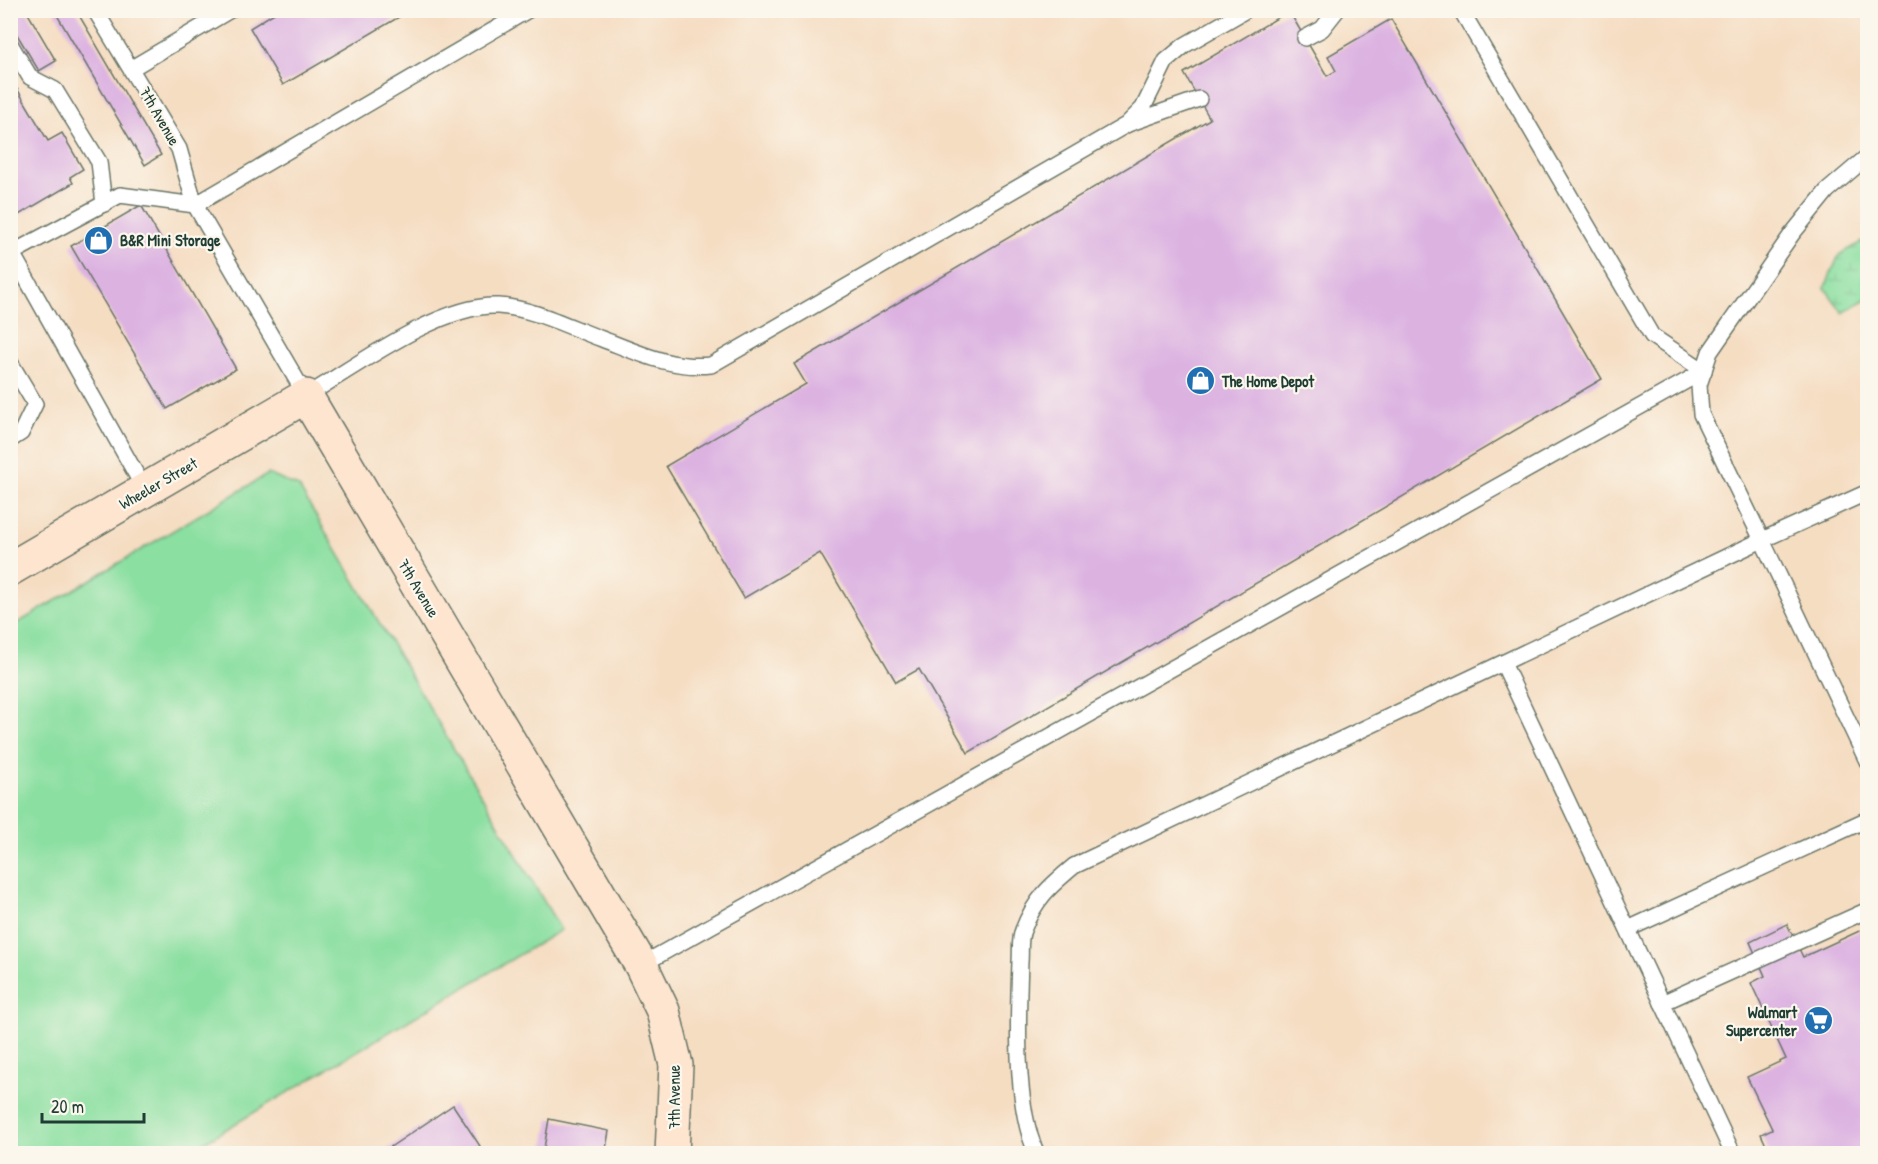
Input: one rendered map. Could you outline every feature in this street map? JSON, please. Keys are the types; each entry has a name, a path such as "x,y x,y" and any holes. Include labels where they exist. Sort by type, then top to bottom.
{"street":[{"name":"Wheeler Street","path":"10,569 306,396"},
{"name":"7th Avenue","path":"306,396 641,965 663,1011 676,1065 672,1154"}],"lane":[{"name":"7th Avenue","path":"95,10 179,149 195,206 306,396"},
{"path":"132,68 230,10"},
{"path":"145,490 11,253 120,195 195,206 528,10"},
{"path":"1126,125 1143,108 1166,61 1185,45 1246,10"},
{"path":"1305,38 1322,29 1337,10"},
{"path":"1461,10 1652,336 1704,371"},
{"path":"10,45 30,77 55,90 99,162 104,204"},
{"path":"306,396 424,326 459,310 498,306 535,314 663,361 687,367 711,365 1126,125 1199,99"},
{"path":"1868,156 1827,191 1792,234 1710,351 1699,385 1701,414 1868,763"},
{"path":"10,362 35,404 21,433 10,440"},
{"path":"641,965 1704,371"},
{"path":"1037,1154 1032,1143 1021,1085 1019,984 1022,932 1042,892 1074,866 1868,492"},
{"path":"1503,663 1733,1154"},
{"path":"1628,929 1868,819"},
{"path":"1662,1003 1868,910"}],"green space":[{"path":"1867,239 1867,298 1843,313 1825,288 1839,255"},
{"path":"268,474 299,487 561,930 186,1153 11,1153 11,627"}],"building":[{"path":"10,10 26,10 56,61 39,71 10,23"},
{"path":"54,10 76,10 161,155 145,165"},
{"path":"279,10 411,10 283,85 250,28"},
{"name":"The Home Depot","path":"1289,11 1327,76 1336,71 1328,56 1391,19 1602,379 968,753 919,669 896,682 820,553 744,598 666,466 806,384 794,364 1210,119 1184,73"},
{"path":"10,77 48,141 62,133 83,169 70,177 73,183 17,216 10,204"},
{"path":"141,205 236,369 167,409 71,246"},
{"name":"Walmart Supercenter","path":"1787,924 1803,957 1868,927 1868,1154 1770,1154 1761,1134 1772,1129 1747,1077 1786,1059 1751,983 1765,976 1750,942"},
{"path":"453,1105 480,1146 469,1154 380,1154"},
{"path":"549,1119 609,1131 605,1154 543,1154"}],"place":[{"name":"B&R Mini Storage","path":"99,240"},
{"name":"The Home Depot","path":"1201,381"},
{"name":"Walmart Supercenter","path":"1818,1021"}]}
